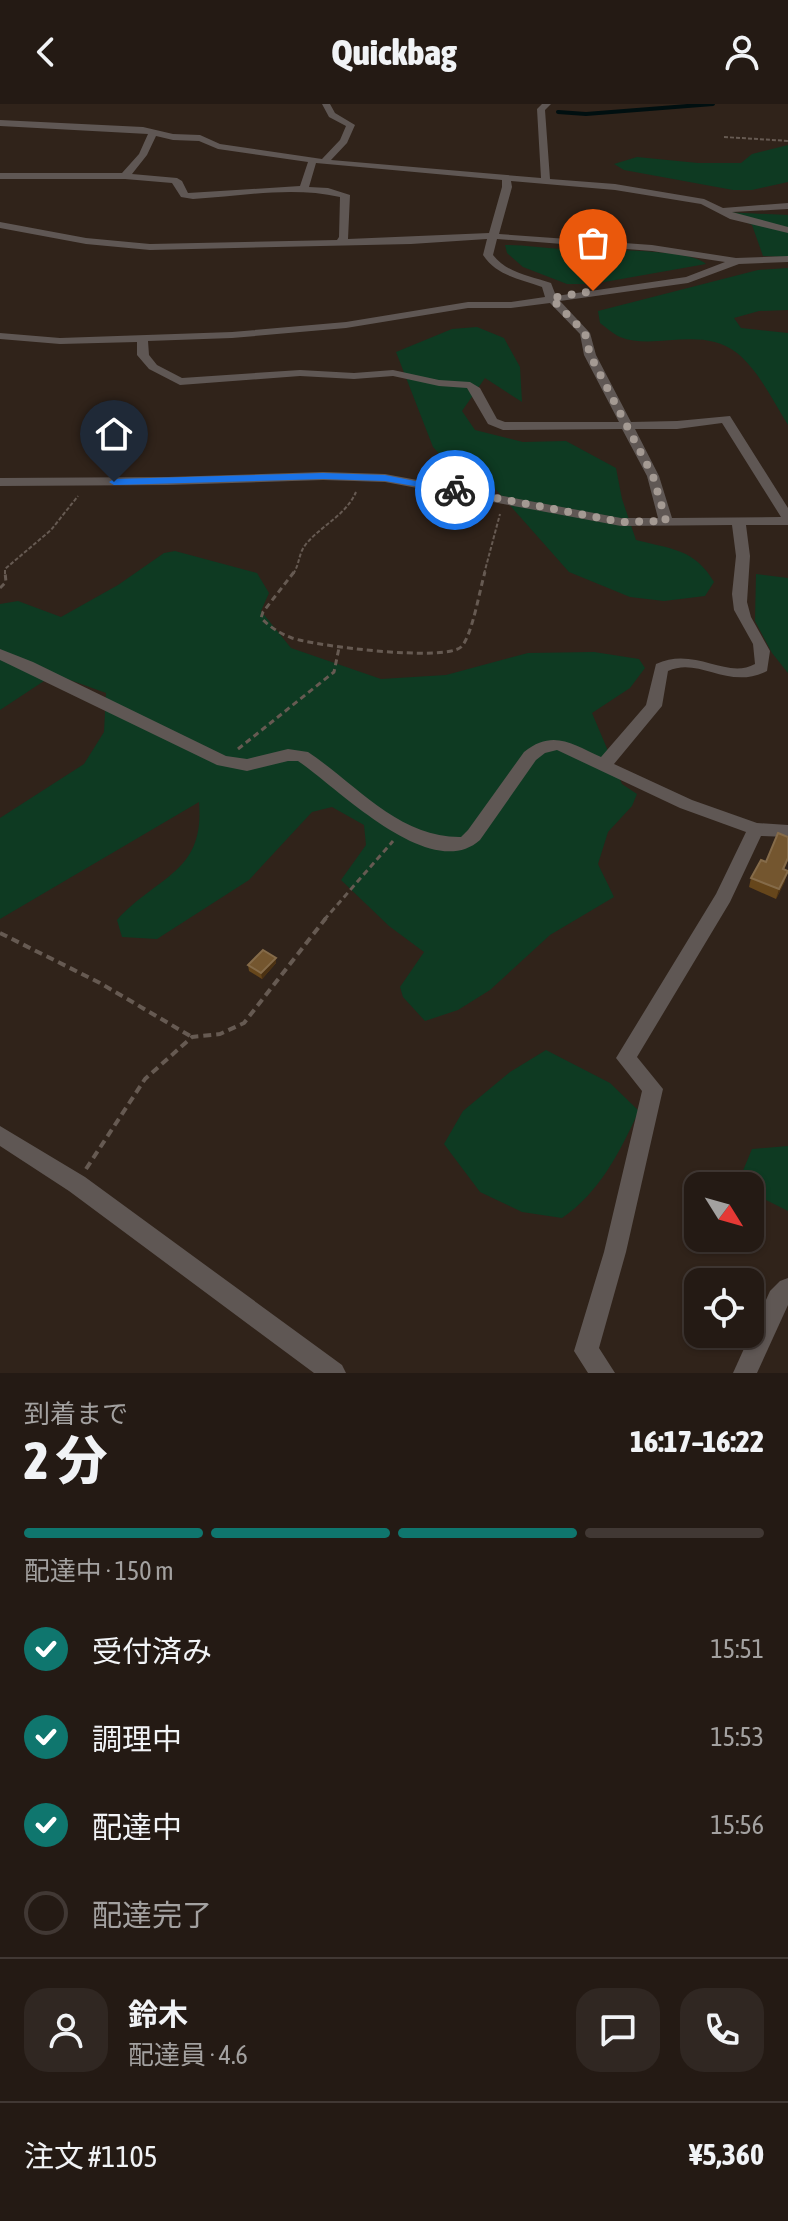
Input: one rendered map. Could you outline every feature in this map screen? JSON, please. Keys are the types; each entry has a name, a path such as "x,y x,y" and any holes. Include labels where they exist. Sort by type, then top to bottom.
{"street":[{"path":"324,162 344,141 351,125 332,115 326,104"},
{"path":"544,107 546,181"},
{"path":"0,123 153,132 173,137 200,138 218,146 324,162 506,177 670,196 704,202 718,211 788,230"},
{"path":"125,176 143,155 153,132"},
{"path":"303,190 313,159"},
{"path":"0,176 125,176 174,180 179,183 184,195 193,196 303,190 345,195 344,238 339,243"},
{"path":"506,177 507,187 488,255 492,263 547,285 551,298 585,333 590,355 653,476 666,521"},
{"path":"718,211 788,206"},
{"path":"0,225 86,241 150,247 492,236 652,248 736,261 788,259"},
{"path":"0,238 17,227"},
{"path":"0,336 60,341 232,335 346,325 468,305 511,305 688,280 736,261"},
{"path":"0,482 385,478 621,522 739,523 788,520 726,419 677,425 503,426 492,421 470,385 439,383 393,373 354,376 300,373 180,382 153,367 143,355 142,338"},
{"path":"604,765 654,706 661,668 665,665 681,662 741,673 754,672 762,667 759,641 742,613 739,601 743,547 739,523"},
{"path":"0,654 223,761 247,765 288,755 302,756 404,830 434,843 465,843 474,835 530,756 549,745 571,749 650,790 756,829 788,831"},
{"path":"603,1373 586,1351 615,1252 653,1089 626,1058 724,897 756,829"},
{"path":"0,1135 77,1184 334,1373"},
{"path":"745,1373 778,1299 788,1289"}],"path":[{"path":"724,137 788,141"},
{"path":"362,477 351,504 306,544 300,554 300,564 261,618 264,625 279,633 339,648 455,652 465,644 493,531 506,499"},
{"path":"0,588 6,582 5,569 59,521 87,482"},
{"path":"223,761 334,672 339,648"},
{"path":"77,1184 145,1079 192,1037 220,1034 244,1023 307,940 404,830"},
{"path":"0,933 100,983 192,1037"}],"green space":[{"path":"788,145 788,182 752,190 733,190 624,170 614,164 637,157 698,163 741,163 752,154"},
{"path":"724,212 788,215 788,257 763,256 752,225"},
{"path":"505,245 660,252 706,264 593,284 567,284 523,267 507,253"},
{"path":"788,268 788,310 759,311 734,318 741,328 788,333 788,425 752,368 737,353 723,345 693,339 634,341 617,336 600,323 598,311 758,270"},
{"path":"477,327 504,338 520,367 522,402 485,378 462,411 475,430 523,442 566,441 616,468 622,499 636,540 681,552 699,563 714,582 705,596 664,601 630,597 569,572 491,484 450,465 433,447 396,352 452,329"},
{"path":"175,551 257,573 269,593 261,611 291,648 381,679 446,675 528,653 594,652 639,659 645,668 630,688 592,713 622,784 637,794 632,806 608,832 598,864 614,897 550,935 490,990 458,1010 425,1021 403,997 400,987 424,952 389,926 341,880 366,845 364,825 332,807 312,812 249,880 157,939 122,937 117,920 187,859 199,826 199,802 0,919 0,818 84,764 104,732 106,693 59,676 44,681 0,710 0,604 18,601 61,617 118,585 164,553"},
{"path":"756,574 788,578 788,673 772,653 755,621"},
{"path":"546,1050 610,1083 639,1111 598,1184 562,1218 522,1212 480,1192 444,1144 463,1111 510,1072"},
{"path":"788,1146 788,1211 764,1199 764,1172 742,1172 752,1149"}],"building":[{"path":"778,833 788,837 788,858 783,869 788,871 779,889 751,878 761,860 766,862"},
{"path":"263,950 276,958 261,973 248,965"}],"waterway":[{"path":"558,112 586,114 713,104"}],"way so far":[{"path":"455,490 582,512 621,522 666,521 653,476 590,355 585,333 551,298 593,291"}],"route":[{"path":"114,482 323,476 385,478 455,490"}]}
